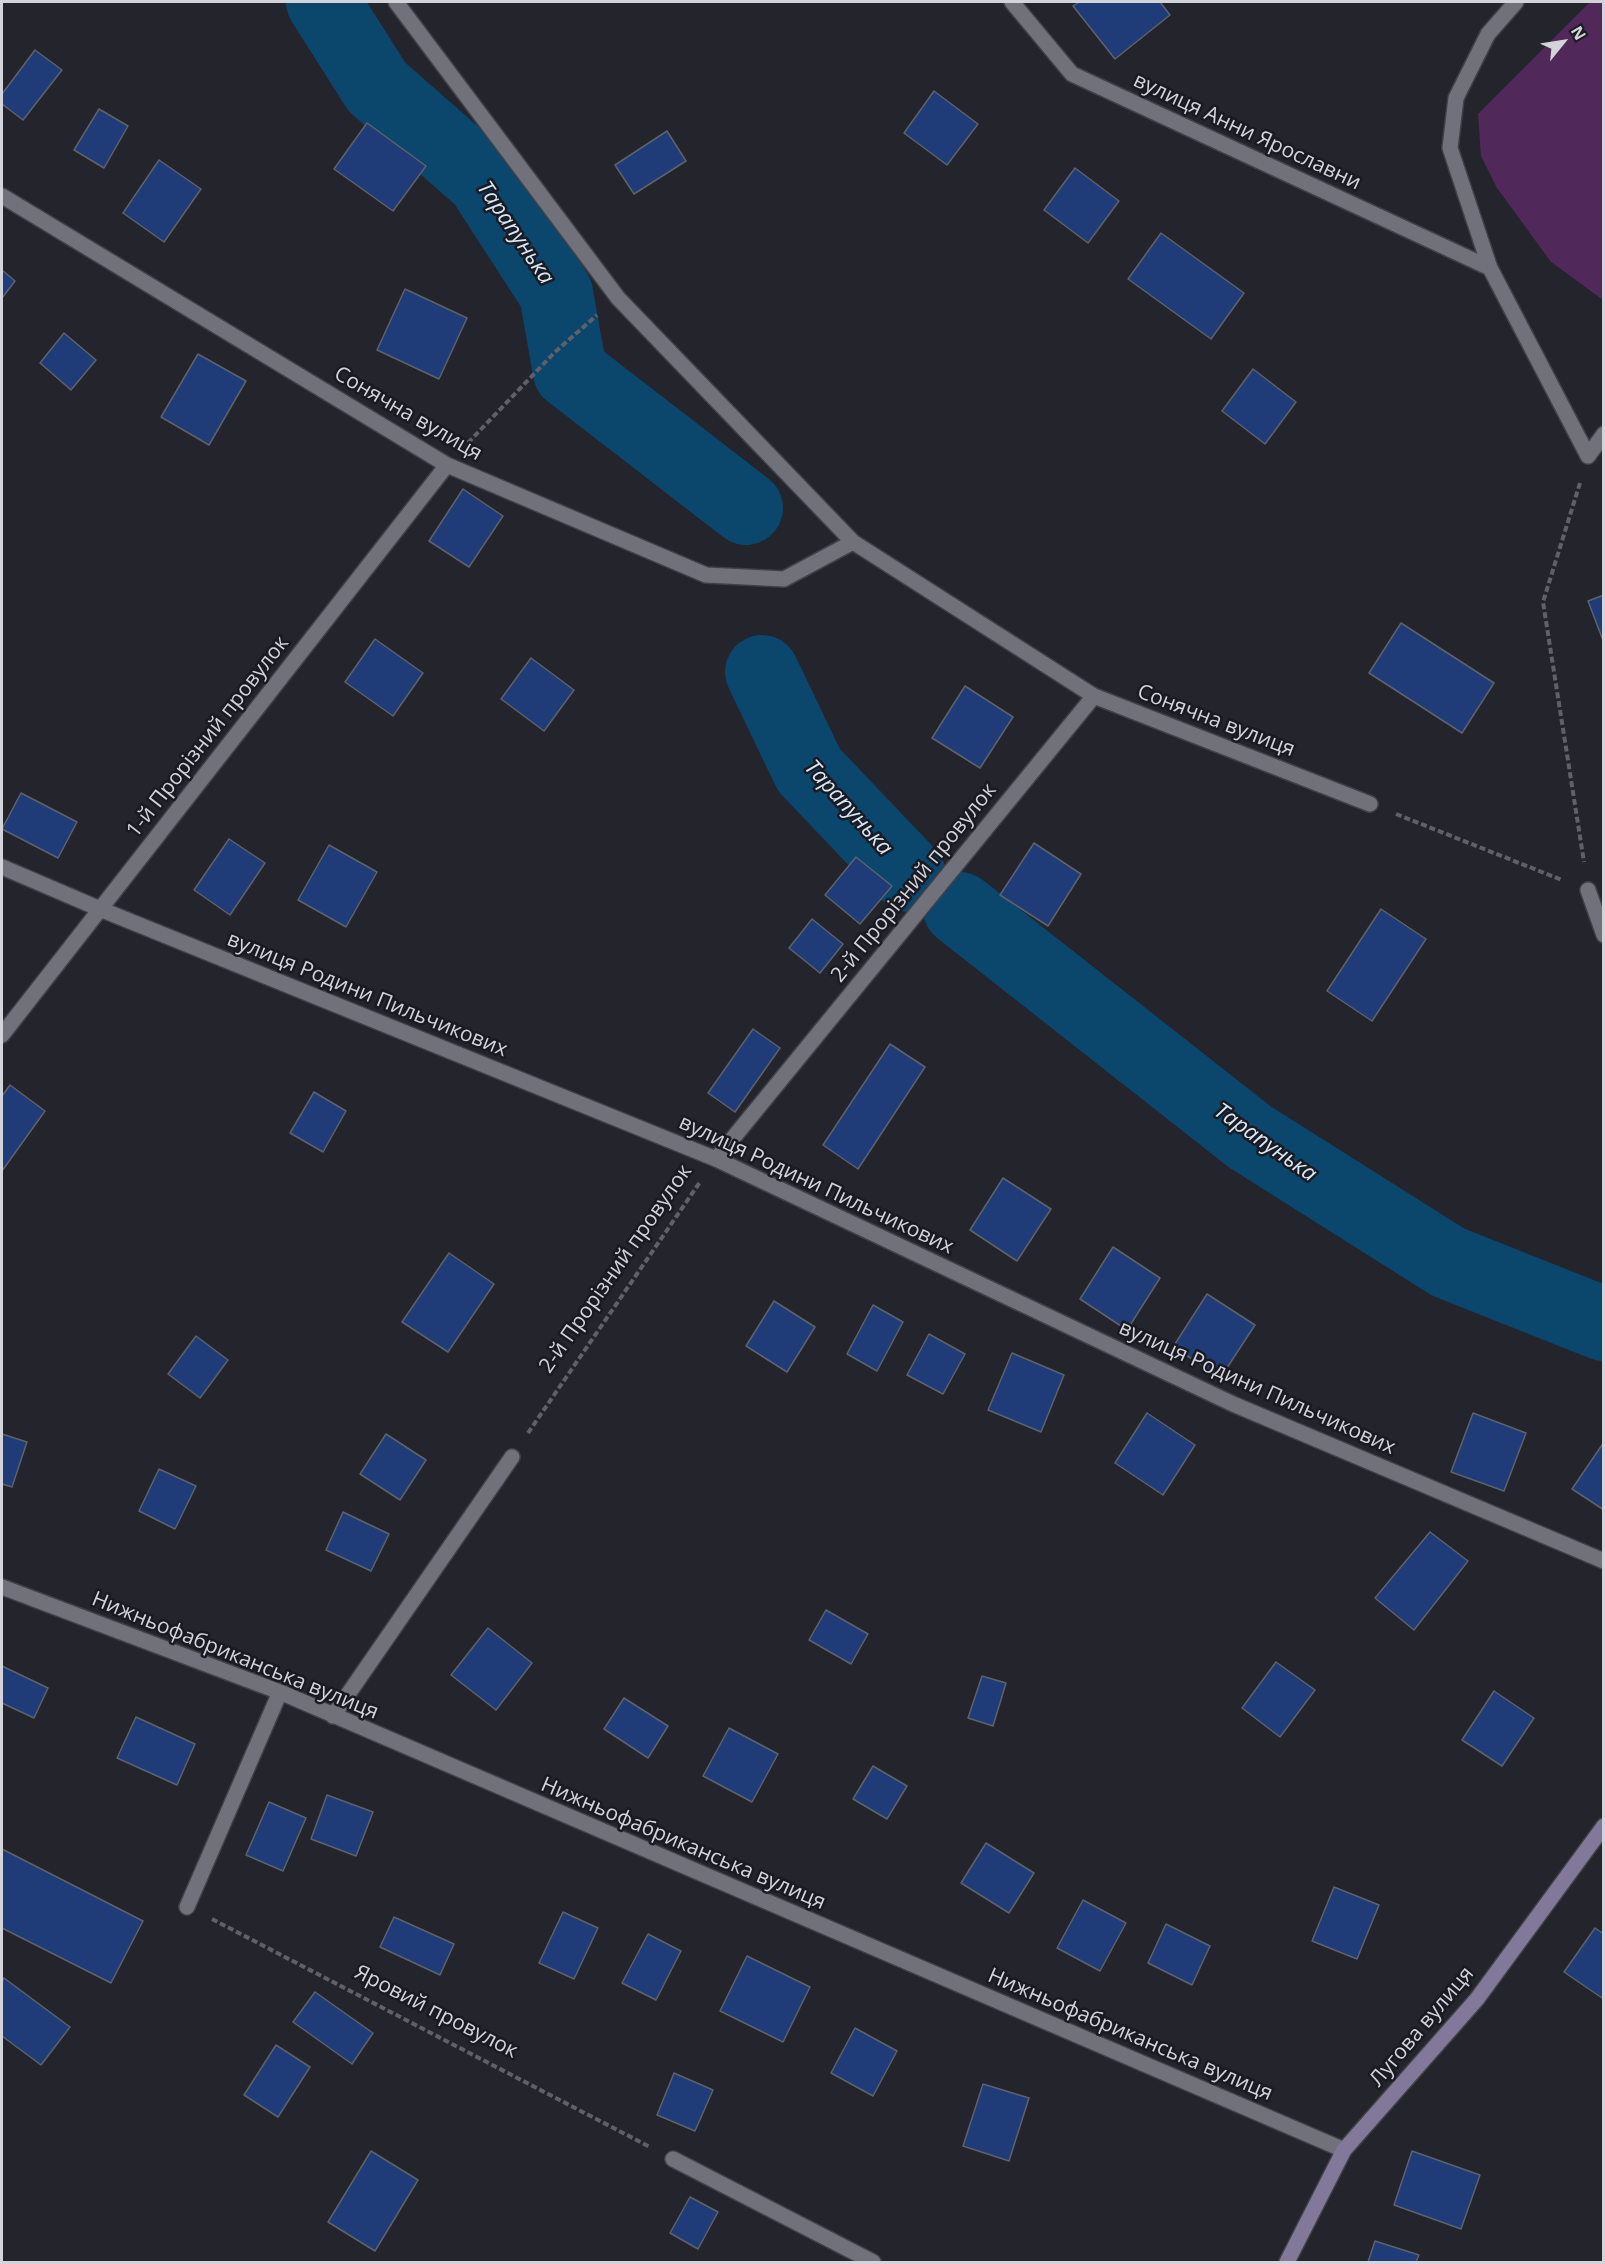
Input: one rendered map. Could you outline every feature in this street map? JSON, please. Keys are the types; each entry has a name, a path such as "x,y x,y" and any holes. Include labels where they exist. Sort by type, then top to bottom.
{"street":[{"name":"Сонячна вулиця","path":"396,2 618,298 853,542 1094,696 1370,804"},
{"name":"вулиця Анни Ярославни","path":"1012,2 1072,75 1490,268"},
{"path":"1516,2 1488,33 1456,98 1450,148 1490,268 1588,456 1604,434"},
{"name":"Сонячна вулиця","path":"2,196 447,465 706,575 784,579 853,542"},
{"name":"1-й Прорізний провулок","path":"2,1035 447,465"},
{"name":"2-й Прорізний провулок","path":"716,1159 1094,696"},
{"name":"вулиця Родини Пильчикових","path":"2,867 716,1159 1233,1404 1604,1561"},
{"path":"1588,890 1604,935"},
{"path":"333,1716 512,1457"},
{"name":"Нижньофабриканська вулиця","path":"2,1587 280,1692 1344,2150"},
{"path":"188,1907 280,1692"},
{"name":"Лугова вулиця","path":"1287,2262 1344,2150 1477,1999 1604,1826"},
{"path":"673,2159 873,2262"}],"path":[{"path":"447,465 578,330"},
{"path":"1588,456 1543,602 1588,890"},
{"path":"1370,804 1588,890"},
{"name":"2-й Прорізний провулок","path":"512,1457 716,1159"},
{"name":"Яровий провулок","path":"188,1907 673,2159"}],"shaded area":[{"path":"1590,2 1604,2 1603,300 1551,262 1497,188 1481,156 1478,114"}],"building":[{"path":"1079,2 1160,2 1170,15 1115,59 1073,6"},
{"path":"35,50 62,70 23,120 2,104 2,94"},
{"path":"934,91 978,124 947,165 904,133"},
{"path":"99,109 128,126 104,168 74,150"},
{"path":"367,123 426,166 393,211 334,169"},
{"path":"667,131 686,161 634,194 615,165"},
{"path":"159,160 201,189 164,242 123,213"},
{"path":"1075,168 1119,201 1088,243 1044,210"},
{"path":"1161,233 1244,293 1211,339 1128,279"},
{"path":"2,270 15,281 2,298"},
{"path":"405,289 467,318 439,379 377,350"},
{"path":"64,333 96,360 71,390 40,363"},
{"path":"198,354 246,381 209,445 161,417"},
{"path":"1253,369 1296,402 1265,444 1222,411"},
{"path":"463,489 503,516 469,567 429,541"},
{"path":"1604,595 1604,643 1588,601"},
{"path":"1401,623 1494,683 1462,733 1369,673"},
{"path":"375,639 423,673 393,716 345,682"},
{"path":"531,658 574,690 544,731 501,699"},
{"path":"965,686 1013,717 980,768 932,738"},
{"path":"21,793 77,822 58,858 2,829"},
{"path":"229,839 265,863 230,915 194,890"},
{"path":"1034,843 1081,874 1048,926 1000,895"},
{"path":"329,845 377,872 346,927 298,900"},
{"path":"856,857 892,886 860,924 825,895"},
{"path":"1381,909 1426,939 1372,1021 1327,991"},
{"path":"812,919 843,944 820,973 789,948"},
{"path":"753,1029 780,1048 735,1112 708,1093"},
{"path":"890,1044 925,1067 858,1169 823,1145"},
{"path":"10,1085 45,1111 2,1171 2,1096"},
{"path":"314,1092 346,1111 323,1152 290,1133"},
{"path":"1003,1178 1051,1209 1017,1261 970,1230"},
{"path":"1113,1247 1160,1278 1127,1330 1080,1299"},
{"path":"449,1253 494,1284 448,1352 402,1322"},
{"path":"1207,1294 1255,1325 1221,1377 1173,1347"},
{"path":"774,1301 815,1327 787,1372 746,1346"},
{"path":"873,1305 903,1322 877,1371 847,1354"},
{"path":"929,1334 965,1354 943,1394 907,1375"},
{"path":"196,1336 228,1360 200,1398 168,1374"},
{"path":"1012,1353 1064,1375 1041,1432 988,1410"},
{"path":"1147,1413 1195,1445 1163,1495 1115,1463"},
{"path":"1473,1413 1526,1433 1504,1491 1451,1472"},
{"path":"2,1434 27,1442 12,1487 2,1484"},
{"path":"386,1434 426,1460 400,1500 360,1474"},
{"path":"1604,1442 1604,1510 1572,1489"},
{"path":"159,1469 196,1486 175,1529 139,1511"},
{"path":"343,1512 389,1534 371,1571 326,1550"},
{"path":"1430,1532 1468,1561 1414,1630 1375,1598"},
{"path":"826,1610 868,1634 851,1664 809,1640"},
{"path":"488,1628 532,1663 496,1710 451,1675"},
{"path":"1276,1662 1315,1690 1280,1737 1242,1708"},
{"path":"2,1666 48,1688 34,1718 2,1703"},
{"path":"982,1676 1006,1683 993,1726 968,1718"},
{"path":"1494,1691 1534,1718 1502,1766 1462,1740"},
{"path":"624,1698 668,1726 648,1758 604,1729"},
{"path":"136,1717 195,1744 177,1785 117,1758"},
{"path":"729,1728 778,1754 752,1802 703,1776"},
{"path":"873,1766 907,1786 887,1819 853,1799"},
{"path":"327,1795 373,1812 356,1856 311,1839"},
{"path":"269,1802 306,1818 283,1871 246,1855"},
{"path":"986,1843 1034,1873 1009,1913 961,1883"},
{"path":"2,1849 143,1921 111,1983 2,1928"},
{"path":"1334,1887 1379,1905 1357,1959 1312,1941"},
{"path":"1083,1900 1126,1923 1100,1971 1057,1948"},
{"path":"563,1912 598,1928 574,1979 539,1963"},
{"path":"394,1917 454,1944 440,1975 380,1947"},
{"path":"1166,1924 1210,1946 1192,1985 1148,1963"},
{"path":"1595,1928 1604,1934 1604,1996 1602,1998 1564,1972"},
{"path":"648,1934 681,1951 656,2000 622,1983"},
{"path":"747,1956 810,1987 783,2042 720,2011"},
{"path":"4,1978 70,2027 41,2065 2,2036 2,1982"},
{"path":"315,1992 373,2033 352,2064 293,2022"},
{"path":"855,2028 897,2051 873,2096 831,2073"},
{"path":"276,2045 310,2067 278,2117 244,2095"},
{"path":"674,2073 713,2090 695,2131 657,2115"},
{"path":"983,2084 1029,2098 1009,2161 963,2146"},
{"path":"371,2151 418,2180 375,2251 328,2222"},
{"path":"1412,2151 1480,2175 1461,2229 1394,2205"},
{"path":"690,2197 718,2212 698,2249 670,2233"},
{"path":"1375,2241 1419,2255 1416,2262 1368,2262"}],"waterway":[{"name":"Тарапунька","path":"323,2 377,87 483,180 556,293 570,372 746,508"},
{"name":"Тарапунька","path":"762,672 809,770 909,875"},
{"name":"Тарапунька","path":"960,909 1250,1137 1448,1262 1604,1324"}]}
